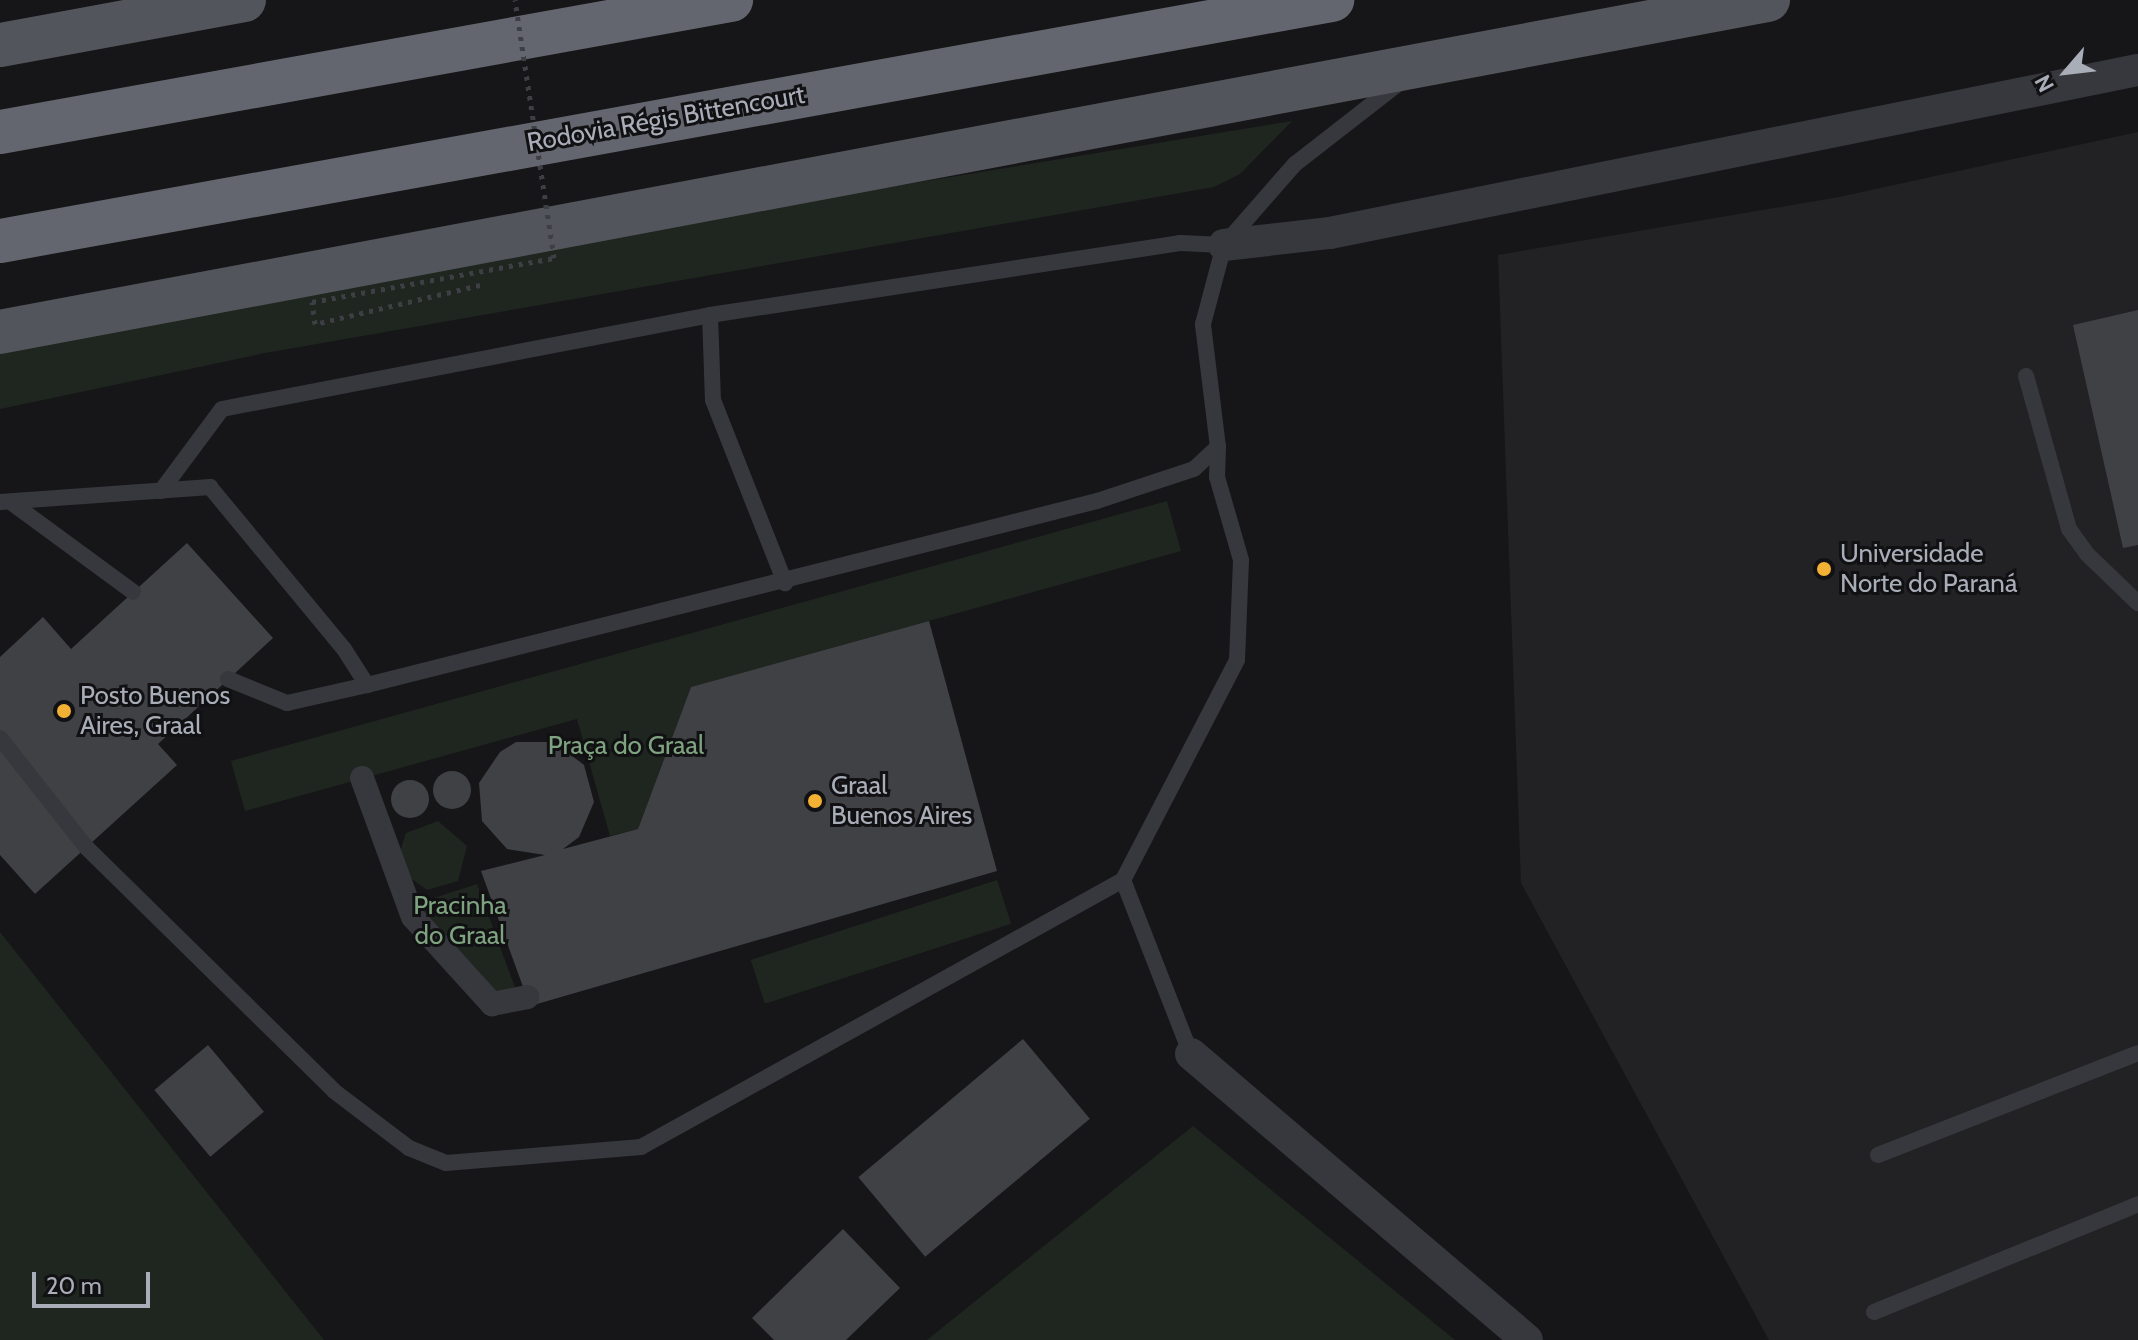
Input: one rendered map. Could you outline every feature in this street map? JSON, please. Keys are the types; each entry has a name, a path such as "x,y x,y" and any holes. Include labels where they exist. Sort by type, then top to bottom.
{"highway":[{"path":"0,132 731,0"},
{"name":"Rodovia Régis Bittencourt","path":"0,241 1332,0"}],"main road":[{"path":"0,45 244,0"},
{"path":"0,332 1768,0"}],"street":[{"path":"1224,245 1330,233 2138,70"},
{"path":"362,778 413,917 492,1004 527,997"},
{"path":"1191,1054 1527,1340"}],"lane":[{"path":"0,738 86,847 334,1091 409,1148 446,1163 641,1147 1123,880 1237,660 1241,560 1217,477 1218,447 1203,324 1224,245 1295,164 1426,63"},
{"path":"161,491 222,409 710,315 1180,243 1224,245"},
{"path":"710,315 713,400 785,583"},
{"path":"2026,376 2069,529 2087,554 2138,603"},
{"path":"228,679 287,703 367,685 785,583 1163,481 1194,469 1218,447"},
{"path":"6,503 210,487 344,649 367,685"},
{"path":"6,503 133,592"},
{"path":"1123,880 1191,1054"},
{"path":"1878,1155 2138,1053"},
{"path":"1874,1312 2138,1204"}],"path":[{"path":"480,285 315,324 312,302 554,258 515,0"}],"shaded area":[{"name":"Universidade Norte do Paraná","path":"2138,132 2138,1340 1769,1340 1521,883 1498,255 1839,197"}],"green space":[{"path":"1292,121 1240,174 1214,187 265,353 0,409 0,351 817,199"},
{"name":"Praça do Graal","path":"1167,501 1181,551 691,687 638,829 610,836 577,719 245,811 231,761"},
{"path":"438,821 467,846 458,881 427,890 395,867 406,833"},
{"path":"997,880 1011,924 765,1004 751,960"},
{"name":"Pracinha do Graal","path":"477,884 517,993 490,1000 409,906"},
{"path":"0,932 324,1340 0,1340"},
{"path":"1193,1126 1455,1340 927,1340"}],"building":[{"path":"2138,310 2138,545 2123,548 2073,325"},
{"path":"187,543 273,638 158,744 177,765 35,894 0,855 0,657 43,617 71,649"},
{"name":"Graal Buenos Aires","path":"929,621 997,871 530,1006 481,871 545,855 507,849 482,821 479,783 500,752 516,742 554,742 584,765 594,802 579,837 563,849 638,829 691,687"},
{"path":"452,771 466,776 471,790 466,804 452,809 438,804 433,790 438,776"},
{"path":"410,780 424,785 429,799 424,813 410,818 396,813 391,799 396,785"},
{"path":"1023,1039 1090,1119 925,1257 858,1177"},
{"path":"208,1045 264,1112 210,1157 154,1090"},
{"path":"843,1229 900,1288 846,1340 774,1340 752,1318"}],"place":[{"name":"Universidade Norte do Paraná","path":"1824,569"},
{"name":"Posto Buenos Aires, Graal","path":"64,711"},
{"name":"Graal Buenos Aires","path":"815,801"}]}
